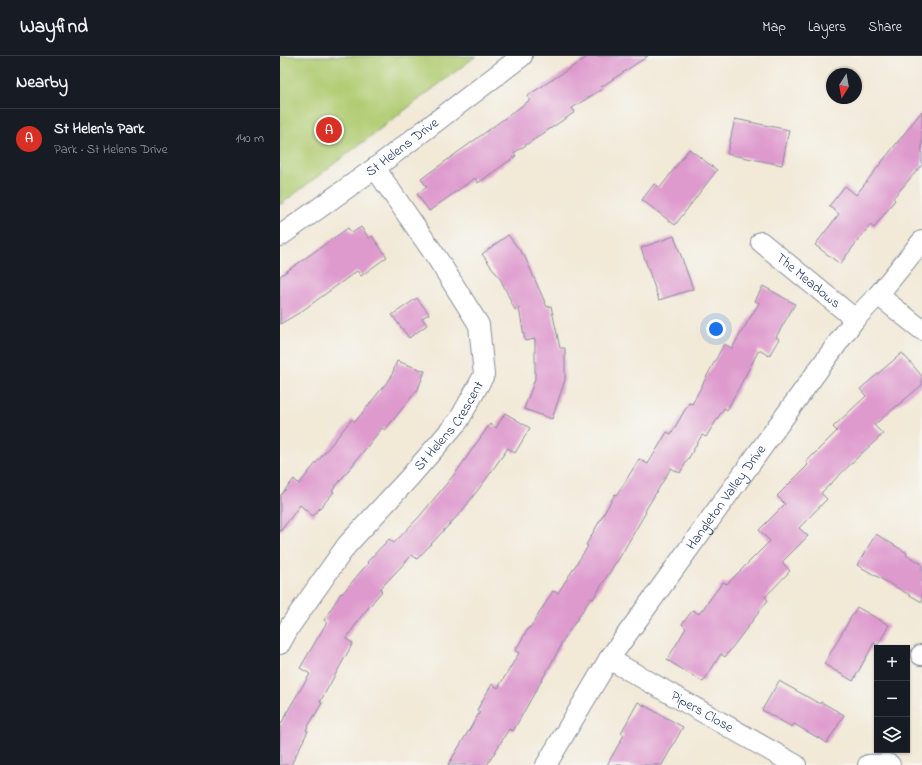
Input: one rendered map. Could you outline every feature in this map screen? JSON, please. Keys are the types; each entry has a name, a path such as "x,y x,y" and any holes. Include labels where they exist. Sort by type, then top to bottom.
{"street":[{"name":"St Helens Drive","path":"280,236 375,168 522,56"},
{"name":"St Helens Crescent","path":"280,644 290,626 347,545 409,478 459,420 484,376 479,325 437,258 375,168"},
{"name":"Hangleton Valley Drive","path":"546,765 609,659 856,319 878,295 922,241"},
{"name":"The Meadows","path":"761,242 856,319"},
{"path":"878,295 922,330"},
{"name":"Pipers Close","path":"609,659 796,765"},
{"path":"868,765 890,765"}],"green space":[{"path":"280,56 476,56 280,205"}],"building":[{"path":"589,56 648,56 601,87 602,89 572,108 575,112 514,153 516,156 478,183 475,178 429,211 417,194 427,187 421,179 530,100 527,96"},
{"path":"922,111 922,165 893,198 895,200 874,228 870,225 840,264 815,245 839,214 829,206 845,186 856,195"},
{"path":"735,119 789,130 782,165 727,154"},
{"path":"689,149 717,170 675,225 642,200 654,184 660,188"},
{"path":"361,227 369,238 372,236 387,257 361,276 357,271 299,313 280,324 280,276 348,228 352,233"},
{"path":"508,235 525,257 547,307 551,306 560,348 565,348 565,380 552,419 524,409 535,379 535,339 525,341 519,308 515,310 501,280 482,254"},
{"path":"674,236 693,289 659,300 641,248"},
{"path":"763,286 795,304 776,337 779,339 769,356 759,350 727,410 724,408 706,437 702,435 680,473 671,468 617,562 560,645 561,646 513,731 509,729 487,765 448,765 480,712 477,710 492,684 498,688 519,653 515,651 529,627 530,628 553,591 558,593 588,546 586,545 615,494 617,495 639,459 648,464 667,432 671,434 689,403 692,404 724,344 732,348 759,303 755,301"},
{"path":"417,298 429,314 422,318 427,325 409,338 392,315"},
{"path":"902,353 922,376 922,385 874,425 883,434 821,493 827,499 799,528 808,536 782,562 790,571 765,597 768,600 725,657 721,654 703,682 667,660 686,628 682,624 693,610 699,614 723,582 727,584 770,541 759,530 785,504 777,496 808,465 806,462 837,431 833,427 866,396 860,389"},
{"path":"397,361 425,371 418,389 385,430 382,428 332,491 334,492 313,516 300,505 280,532 280,496 294,479 299,484 352,419 355,422 391,377"},
{"path":"505,413 530,428 515,453 508,448 462,511 417,559 412,555 380,589 382,591 360,618 346,639 353,643 320,702 322,703 306,730 308,731 291,765 280,765 280,726 310,674 300,668 327,622 324,620 341,593 342,594 368,563 367,562 389,539 394,543 419,517 457,471 490,424 496,428"},
{"path":"876,534 907,553 906,555 922,564 922,602 857,565"},
{"path":"857,607 889,625 878,645 874,643 853,681 824,664"},
{"path":"779,681 820,704 821,702 844,715 827,743 794,724 792,727 762,710"},
{"path":"638,702 683,727 662,765 607,765 624,735 621,733"}],"place":[{"name":"St Helen's Park","path":"329,130"}]}
